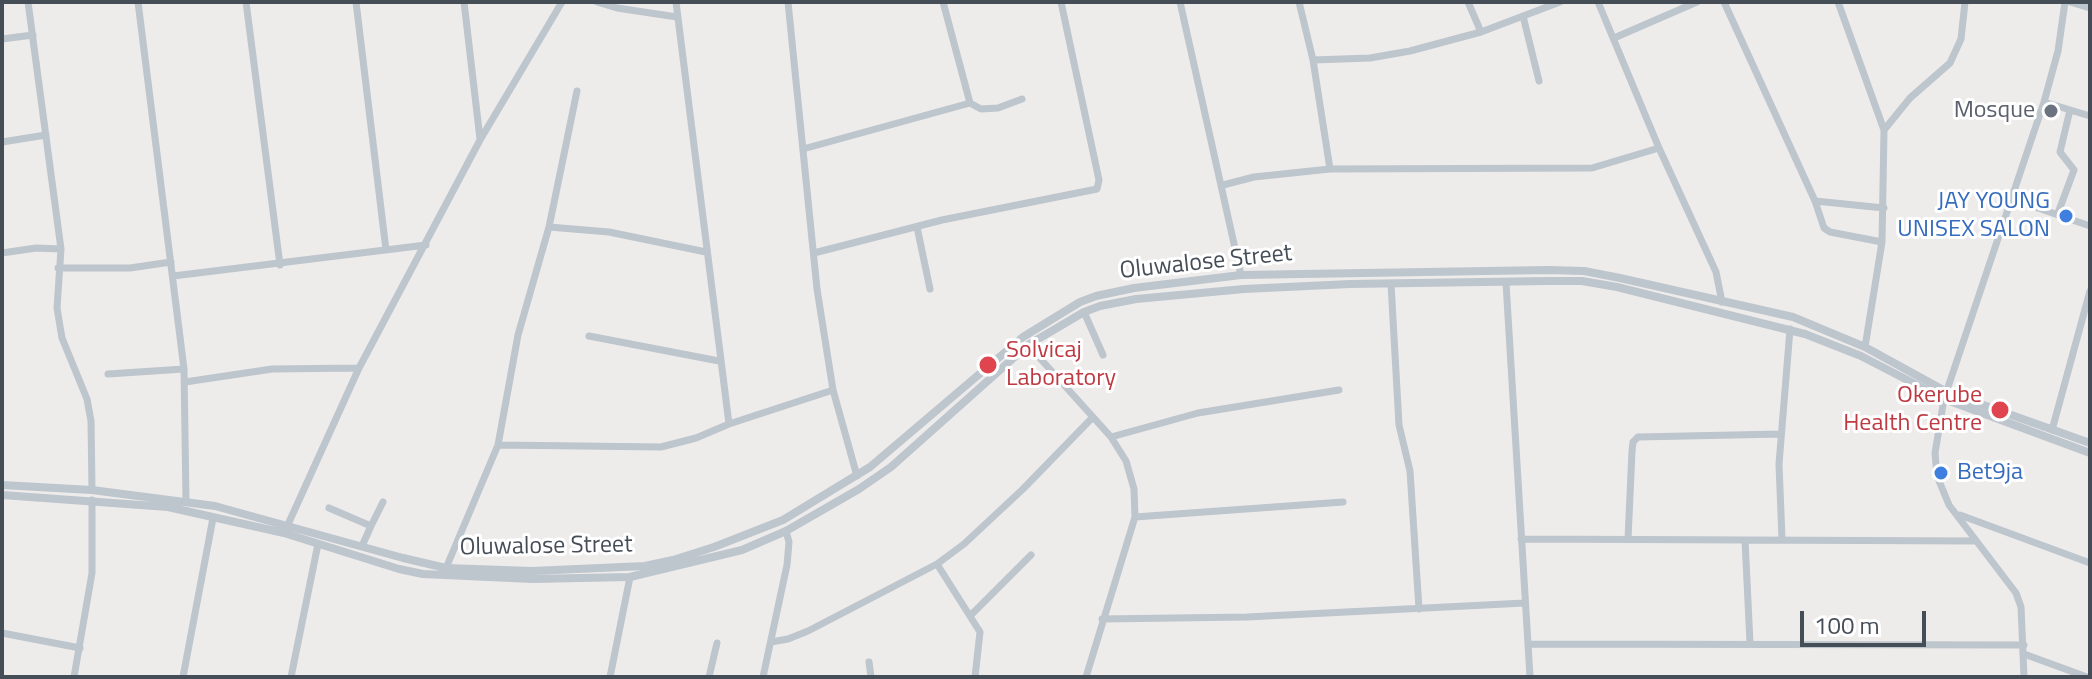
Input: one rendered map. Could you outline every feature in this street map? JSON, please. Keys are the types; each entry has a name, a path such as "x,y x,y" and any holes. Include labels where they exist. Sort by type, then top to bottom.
{"street":[{"path":"28,2 61,249 57,308 62,338 87,399 91,421 92,573 74,677"},
{"path":"138,2 184,369 186,501"},
{"path":"246,2 280,265"},
{"path":"356,2 386,250"},
{"path":"464,2 480,140"},
{"path":"286,529 359,368 480,140 562,2"},
{"path":"597,2 677,17"},
{"path":"676,2 729,424"},
{"path":"788,2 814,253 833,390 857,476"},
{"path":"943,2 970,103"},
{"path":"814,253 917,227 1097,189 1099,180 1061,2"},
{"path":"1180,2 1241,275"},
{"path":"1299,2 1313,60 1330,169"},
{"path":"1468,2 1481,32"},
{"path":"1313,60 1370,58 1481,32 1560,2"},
{"path":"1598,2 1659,148 1716,272 1722,302"},
{"path":"1614,38 1697,2"},
{"path":"1724,2 1827,231 1882,242"},
{"path":"1838,2 1884,130 1882,242 1865,347"},
{"path":"1884,130 1910,98 1950,63 1961,39 1965,2"},
{"path":"2024,677 2021,607 2016,593 1957,515 1943,492 1934,465 1946,396 2044,102 2068,2 2090,8"},
{"path":"1523,16 1539,81"},
{"path":"2,39 33,35"},
{"path":"446,568 498,445 521,321 549,227 577,91"},
{"path":"803,149 970,103 981,109 990,109 1022,99"},
{"path":"2044,102 2090,116"},
{"path":"2058,213 2074,170 2060,152 2070,110"},
{"path":"2,142 46,135"},
{"path":"1223,185 1254,177 1330,169 1592,168 1659,148"},
{"path":"2012,199 2090,226"},
{"path":"1815,201 1884,208"},
{"path":"549,227 609,232 706,252"},
{"path":"917,227 930,289"},
{"path":"173,276 426,245"},
{"path":"2,253 36,248 61,249"},
{"path":"58,268 130,268 171,262"},
{"name":"Oluwalose Street","path":"2,495 92,495 186,501 446,568 532,571 630,568 673,560 783,520 882,458 1023,337 1080,302 1134,288 1241,275 1584,271 1793,317 1865,347 1946,396 2090,443"},
{"path":"1424,272 1424,283"},
{"name":"Oluwalose Street","path":"2,484 168,507 213,518 286,529 318,544 423,574 532,579 630,577 742,550 786,531 859,489 891,467 1028,345 1100,306 1151,297 1244,289 1424,283 1582,281 1790,329 2090,453"},
{"path":"1506,283 1530,677"},
{"path":"1391,284 1399,425 1410,471 1419,609"},
{"path":"2052,430 2090,291"},
{"path":"1084,312 1103,355"},
{"path":"1782,539 1781,434 1790,329"},
{"path":"589,336 719,361"},
{"path":"1028,345 1111,437 1131,475 1135,517 1086,677"},
{"path":"185,382 272,369 359,368"},
{"path":"108,374 184,369"},
{"path":"498,445 661,447 696,438 833,390"},
{"path":"1111,437 1198,413 1339,390"},
{"path":"771,642 808,631 937,564 964,544 1023,489 1093,417"},
{"path":"1628,539 1632,451 1633,442 1638,437 1781,434"},
{"path":"362,546 383,502"},
{"path":"1135,517 1343,502"},
{"path":"329,508 371,526"},
{"path":"1957,515 2090,563"},
{"path":"183,677 213,518"},
{"path":"763,677 787,565 789,542 786,531"},
{"path":"1521,539 1975,541"},
{"path":"1745,540 1750,643"},
{"path":"291,677 318,544"},
{"path":"970,616 1031,555"},
{"path":"937,564 980,632 975,677"},
{"path":"610,677 630,577"},
{"path":"1102,619 1247,617 1525,603"},
{"path":"2,633 80,648"},
{"path":"709,677 717,643"},
{"path":"1528,644 2024,645"},
{"path":"2024,654 2087,677"},
{"path":"869,662 871,677"}],"place":[{"name":"Mosque","path":"2051,111"},
{"name":"JAY YOUNG UNISEX SALON","path":"2066,216"},
{"name":"Solvicaj Laboratory","path":"988,365"},
{"name":"Okerube Health Centre","path":"2000,410"},
{"name":"Bet9ja","path":"1941,473"}]}
